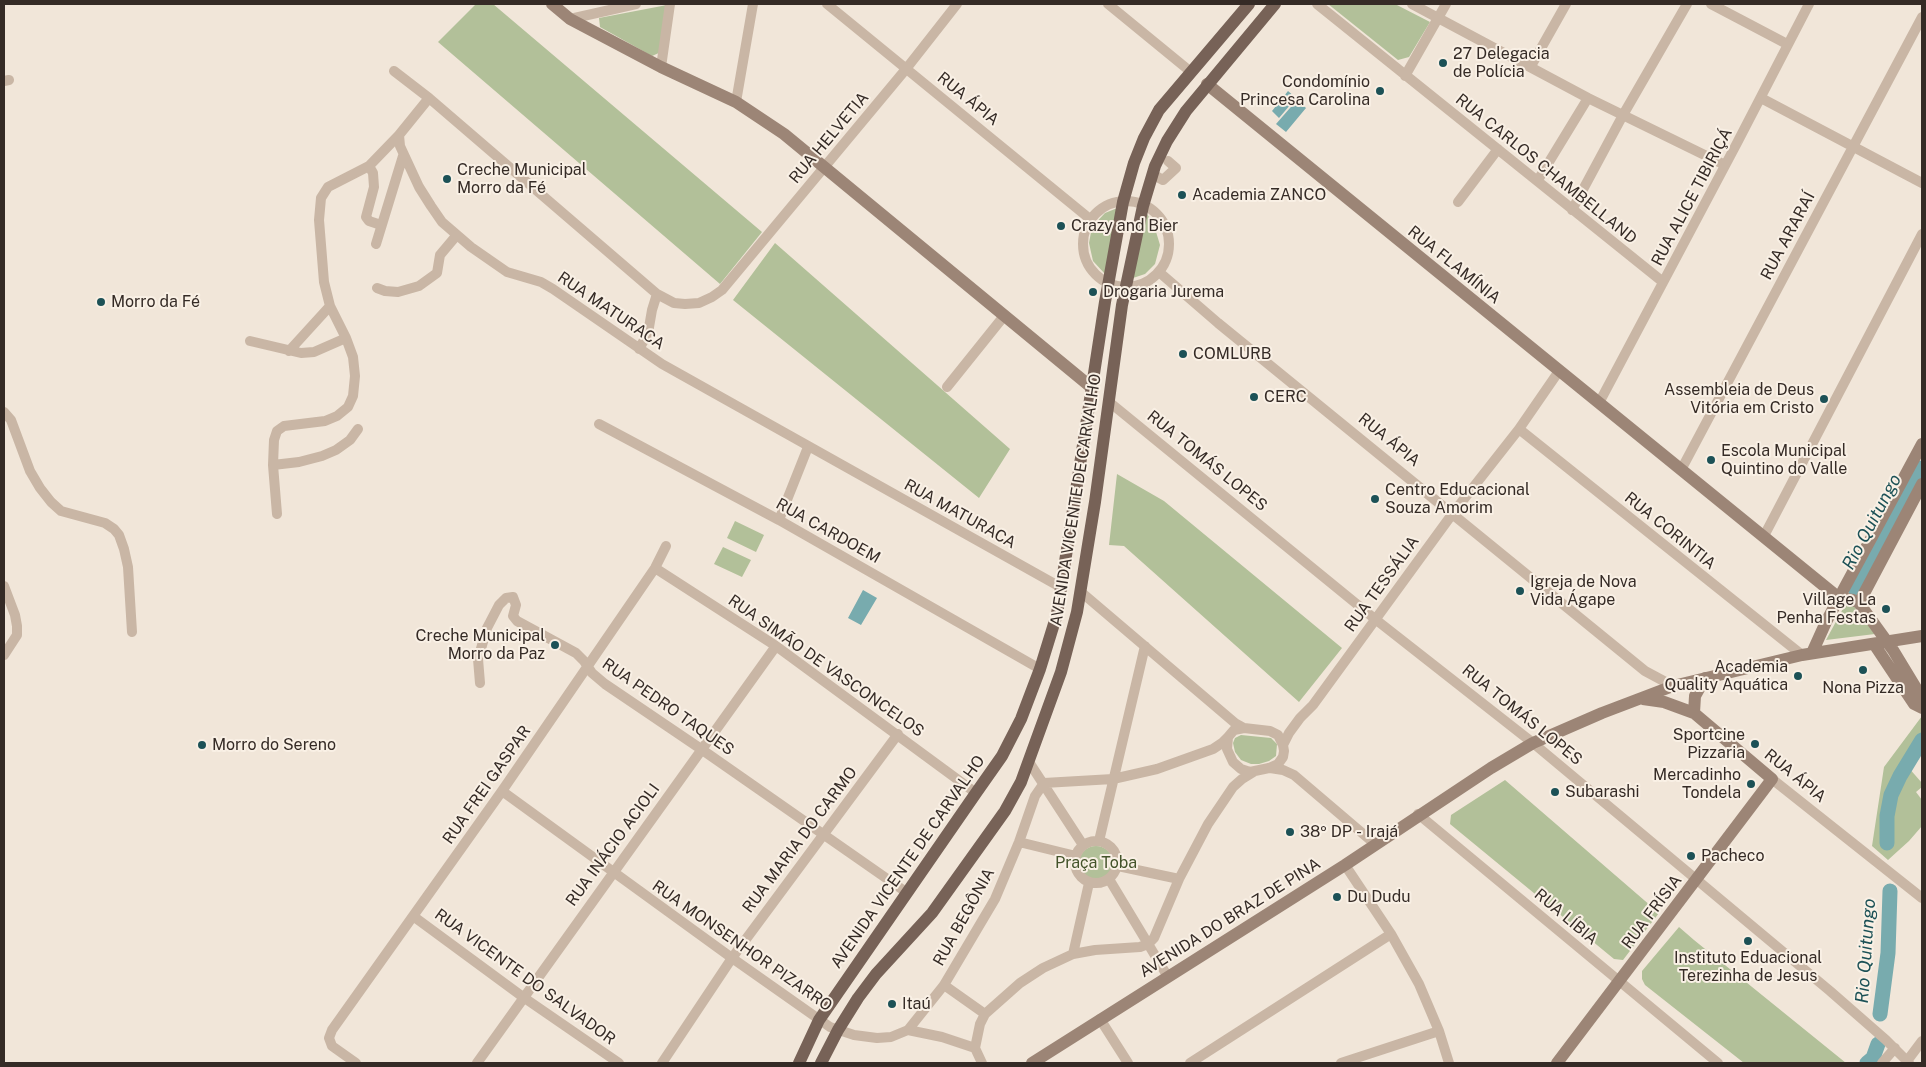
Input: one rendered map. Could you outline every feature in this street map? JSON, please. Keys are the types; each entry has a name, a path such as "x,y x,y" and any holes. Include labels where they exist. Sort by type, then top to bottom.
{"main road":[{"name":"AVENIDA VICENTE DE CARVALHO","path":"799,1063 819,1020 1013,737 1054,629 1109,283 1124,202 1139,149 1152,123 1169,97 1248,4"},
{"name":"AVENIDA VICENTE DE CARVALHO","path":"821,1063 838,1030 876,974 932,913 994,826 1013,797 1029,762 1069,647 1081,592 1126,286 1143,206 1152,174 1161,151 1176,126 1207,84 1275,4"}],"street":[{"path":"552,4 570,19 661,67 736,102 784,134 1092,387"},
{"path":"570,19 636,4"},
{"path":"661,67 670,4"},
{"path":"736,102 753,4"},
{"name":"RUA ÁPIA","path":"827,4 1090,219"},
{"name":"RUA HELVETIA","path":"658,294 674,304 685,304 706,300 722,290 906,70 957,4"},
{"path":"1108,4 1191,72"},
{"name":"RUA CARLOS CHAMBELLAND","path":"1317,4 1404,76 1538,180 1572,210 1663,282"},
{"path":"1412,4 1588,98 1725,165"},
{"path":"1404,76 1446,4"},
{"path":"1531,66 1566,4"},
{"path":"1572,210 1623,115 1688,4"},
{"path":"1710,4 1787,44"},
{"name":"RUA ALICE TIBIRIÇÁ","path":"1599,403 1809,4"},
{"name":"RUA ARARAÍ","path":"1681,470 1922,16"},
{"path":"394,71 429,98 658,294 652,310 648,333 639,349"},
{"name":"RUA FLAMÍNIA","path":"1207,84 1839,598"},
{"path":"277,514 273,465 274,440 277,431 284,426 325,421 337,416 348,407 353,396 355,376 353,357 330,306 324,282 319,220 321,198 328,187 369,166 399,135 429,98"},
{"path":"1538,180 1588,98"},
{"path":"1761,98 1922,183"},
{"name":"RUA MATURACA","path":"399,135 403,156 430,206 442,222 456,236 507,272 541,282 554,289 662,364 1062,588"},
{"path":"1458,202 1498,149"},
{"path":"376,244 403,156"},
{"path":"1152,174 1163,180 1176,168 1168,161"},
{"path":"369,166 373,173 374,187 366,217 369,221 381,225"},
{"path":"1124,202 1143,206 1153,211 1161,219 1168,235 1169,251 1159,272 1150,279 1126,286 1109,283 1092,270 1084,255 1082,239 1090,219 1100,210 1111,204 1124,202"},
{"path":"1764,536 1922,234"},
{"path":"377,288 398,292 411,289 427,281 437,273 440,255 456,236"},
{"name":"RUA ÁPIA","path":"1159,272 1645,671 1673,686"},
{"path":"288,351 330,306"},
{"path":"947,387 1004,316"},
{"path":"250,341 288,351 314,352 346,338"},
{"name":"RUA TESSÁLIA","path":"1284,749 1289,733 1313,704 1453,514 1519,429 1559,372"},
{"name":"RUA TOMÁS LOPES","path":"1108,401 1375,619 1532,743 1697,879 1895,1048 1908,1062"},
{"path":"4,412 11,420 30,471 51,502 61,511 91,518 114,528 124,548 128,567 132,632"},
{"name":"RUA CARDOEM","path":"598,424 779,520 1040,669"},
{"path":"273,465 299,462 336,450 350,440 358,429"},
{"name":"RUA CORINTIA","path":"1519,429 1807,654"},
{"path":"1807,654 1922,444"},
{"path":"779,520 808,447"},
{"path":"1859,603 1922,484"},
{"name":"RUA FREI GASPAR","path":"349,1061 332,1046 329,1038 332,1030 588,667 655,568 666,546"},
{"name":"RUA SIMÃO DE VASCONCELOS","path":"655,568 776,646 976,793"},
{"path":"4,586 17,626 17,635 5,651"},
{"path":"1081,592 1226,715 1244,728"},
{"name":"RUA PEDRO TAQUES","path":"480,683 478,659 482,641 499,605 509,597 513,598 516,602 513,616 517,621 576,653 592,673 604,684 701,748 906,892"},
{"path":"1839,598 1859,603 1914,704 1922,708"},
{"name":"AVENIDA DO BRAZ DE PINA","path":"1032,1063 1345,865 1418,814 1532,743 1673,686 1807,654 1922,636"},
{"path":"1881,643 1922,698"},
{"name":"RUA INÁCIO ACIOLI","path":"477,1063 523,996 776,646"},
{"path":"1099,841 1144,646"},
{"path":"1645,671 1649,677 1652,689 1645,696"},
{"path":"1694,713 1695,696 1705,678"},
{"name":"RUA ÁPIA","path":"1645,696 1694,713 1772,780 1922,898"},
{"path":"1226,715 1230,725 1227,746 1237,775 1233,787"},
{"name":"RUA TESSÁLIA","path":"1268,730 1281,727 1300,718"},
{"path":"1044,783 1112,779 1157,769 1203,753 1219,745 1236,729 1244,728 1268,730 1278,735 1294,775"},
{"name":"RUA MARIA DO CARMO","path":"662,1063 732,958 898,734"},
{"path":"1203,753 1217,752 1232,760 1246,771 1255,771 1278,764 1284,749"},
{"path":"1029,762 1083,845"},
{"path":"1269,768 1283,770 1294,775 1375,844"},
{"path":"982,1063 975,1048 980,1024 985,1014 1025,979 1073,954 1095,950 1140,947 1148,944 1154,938 1179,878 1208,824 1233,787 1255,771"},
{"name":"RUA FRÍSIA","path":"1557,1063 1772,780"},
{"name":"RUA BEGÔNIA","path":"908,1030 934,1000 944,985 995,899 1036,796 1044,783"},
{"name":"RUA MONSENHOR PIZARRO","path":"502,791 819,1020 838,1030 854,1035 877,1038 891,1037 908,1030 942,1037 975,1048"},
{"name":"RUA LÍBIA","path":"1418,814 1718,1063"},
{"path":"1099,841 1114,849 1118,866 1115,874 1110,879 1098,884 1090,883 1081,877 1077,872 1075,862 1076,856 1083,845 1099,841"},
{"path":"1019,842 1076,856"},
{"path":"1345,865 1391,934 1426,998 1449,1063"},
{"path":"1118,866 1179,878"},
{"path":"1110,879 1168,977"},
{"path":"1073,954 1090,883"},
{"name":"RUA VICENTE DO SALVADOR","path":"413,916 619,1063"},
{"path":"1190,1063 1391,934"},
{"path":"944,985 985,1014"},
{"path":"1100,1019 1128,1063"},
{"path":"1341,1063 1439,1031"},
{"path":"1908,1062 1922,1041"},
{"path":"1882,1063 1895,1048"}],"green space":[{"path":"476,4 493,4 762,232 720,284 438,42"},
{"path":"1328,4 1395,4 1430,22 1409,57 1398,60"},
{"path":"667,5 661,52 652,56 600,27 599,18"},
{"path":"1120,207 1105,274 1093,261 1089,243 1092,227 1105,213"},
{"path":"1147,214 1154,225 1160,245 1155,264 1145,274 1130,279"},
{"path":"775,243 1010,449 979,498 733,300"},
{"path":"1117,474 1164,501 1342,648 1299,702 1124,546 1109,545"},
{"path":"735,521 764,535 756,552 727,538"},
{"path":"723,547 751,560 742,577 714,564"},
{"path":"1845,605 1853,605 1875,634 1826,640"},
{"path":"1922,716 1922,753 1908,767 1922,783 1922,787 1916,792 1922,800 1922,826 1888,860 1872,846 1884,767"},
{"path":"1241,735 1271,738 1277,744 1276,756 1269,761 1259,764 1251,764 1241,760 1235,752 1233,743 1235,738"},
{"path":"1505,780 1659,913 1623,960 1614,959 1450,824 1451,815"},
{"name":"Praça Toba","path":"1096,846 1108,851 1113,863 1108,875 1096,880 1084,875 1079,863 1084,851"},
{"path":"1679,927 1846,1063 1744,1063 1645,985 1642,979 1642,971"}],"water":[{"path":"1288,91 1296,98 1279,118 1272,111"},
{"path":"1297,100 1306,108 1286,132 1276,124"},
{"path":"863,590 877,598 861,625 848,618"}],"waterway":[{"name":"Rio Quitungo","path":"1856,592 1922,468"},
{"name":"Rio Quitungo","path":"1887,843 1887,816 1891,795 1922,740"},
{"name":"Rio Quitungo","path":"1880,1014 1888,953 1890,891"},
{"name":"Rio Quitungo","path":"1867,1063 1873,1058 1878,1044"}],"place":[{"name":"27 Delegacia de Polícia","path":"1443,63"},
{"name":"Condomínio Princesa Carolina","path":"1380,91"},
{"name":"Creche Municipal Morro da Fé","path":"447,179"},
{"name":"Academia ZANCO","path":"1182,195"},
{"name":"Crazy and Bier","path":"1061,226"},
{"name":"Drogaria Jurema","path":"1093,292"},
{"name":"Morro da Fé","path":"101,302"},
{"name":"COMLURB","path":"1183,354"},
{"name":"CERC","path":"1254,397"},
{"name":"Assembleia de Deus Vitória em Cristo","path":"1824,399"},
{"name":"Escola Municipal Quintino do Valle","path":"1711,460"},
{"name":"Centro Educacional Souza Amorim","path":"1375,499"},
{"name":"Igreja de Nova Vida Ágape","path":"1520,591"},
{"name":"Village La Penha Festas","path":"1886,609"},
{"name":"Creche Municipal Morro da Paz","path":"555,645"},
{"name":"Nona Pizza","path":"1863,670"},
{"name":"Academia Quality Aquática","path":"1798,676"},
{"name":"Sportcine Pizzaria","path":"1755,744"},
{"name":"Morro do Sereno","path":"202,745"},
{"name":"Mercadinho Tondela","path":"1751,784"},
{"name":"Subarashi","path":"1555,792"},
{"name":"38º DP - Irajá","path":"1290,832"},
{"name":"Pacheco","path":"1691,856"},
{"name":"Du Dudu","path":"1337,897"},
{"name":"Instituto Eduacional Terezinha de Jesus","path":"1748,941"},
{"name":"Itaú","path":"892,1004"}]}
